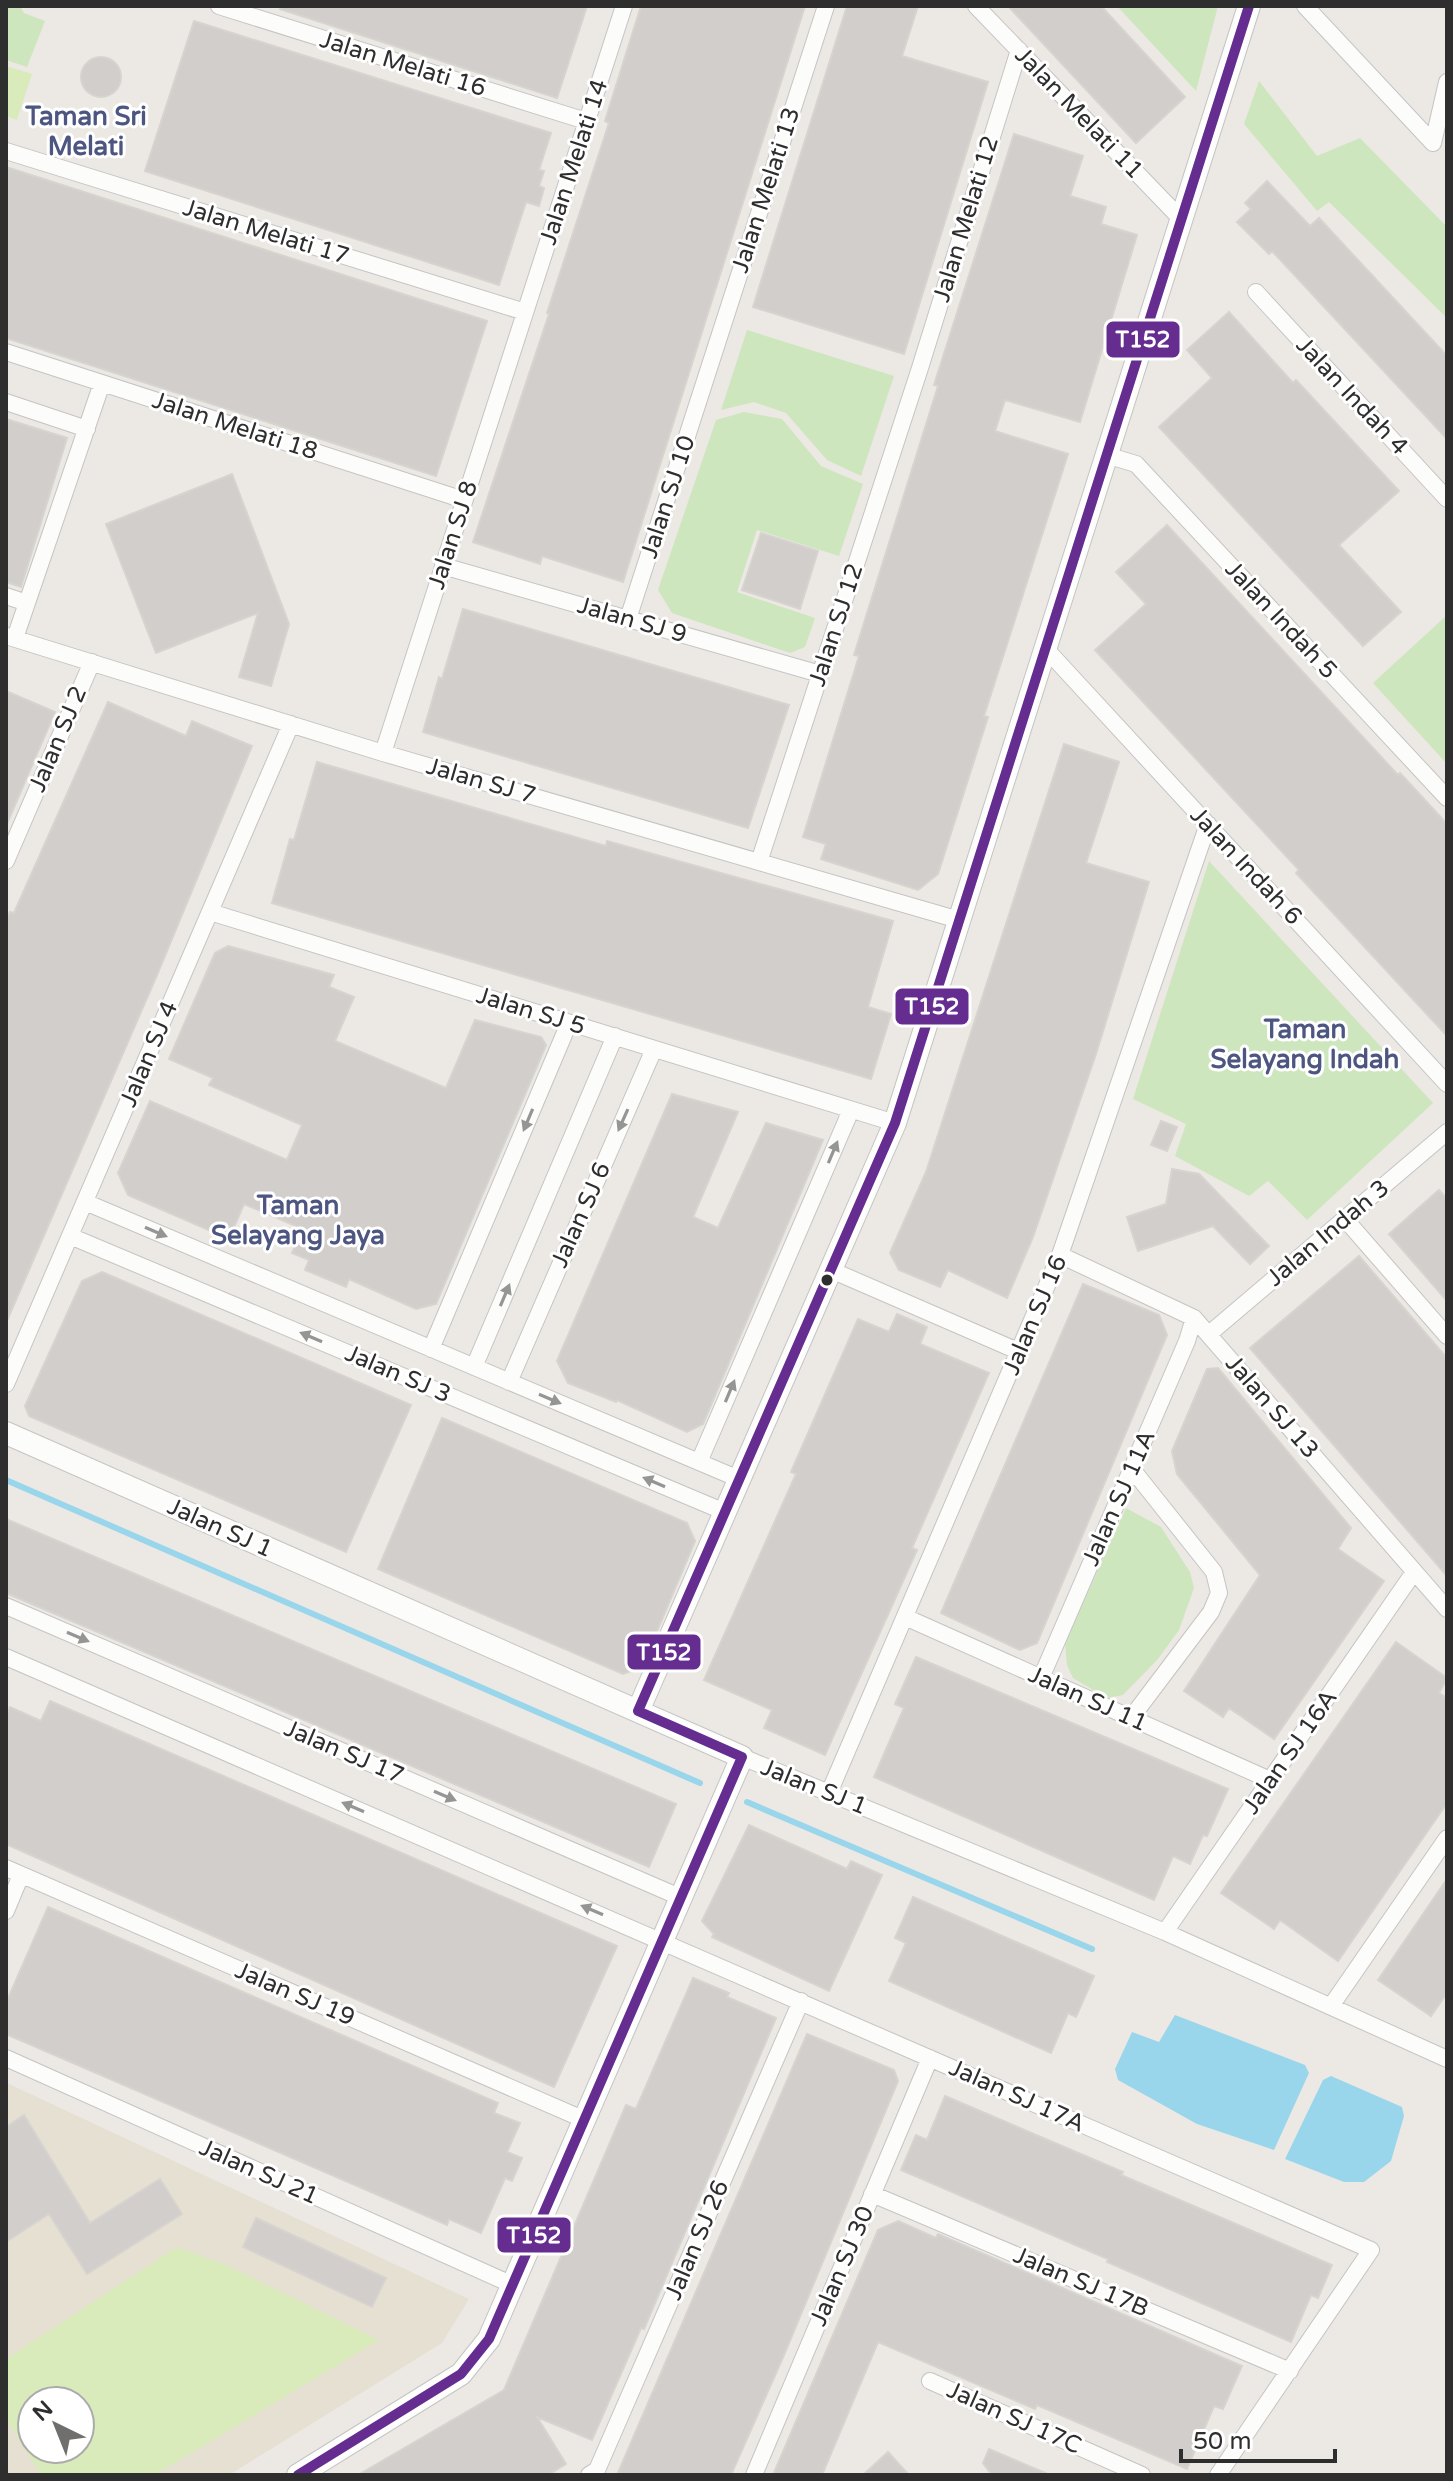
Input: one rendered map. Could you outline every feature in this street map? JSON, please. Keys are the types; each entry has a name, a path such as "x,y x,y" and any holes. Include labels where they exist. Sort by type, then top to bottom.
{"street":[{"name":"Jalan Melati 16","path":"219,6 586,121"},
{"name":"Jalan Melati 14","path":"524,315 624,6"},
{"name":"Jalan Melati 13","path":"707,375 826,6"},
{"name":"Jalan Melati 11","path":"976,6 1182,220"},
{"path":"638,1711 895,1123 1249,6"},
{"path":"1305,6 1433,143 1447,82"},
{"name":"Jalan Melati 12","path":"913,389 1019,50"},
{"name":"Jalan Melati 17","path":"6,151 524,315"},
{"name":"Jalan Indah 4","path":"1256,292 1447,499"},
{"name":"Jalan SJ 8","path":"383,753 524,315"},
{"name":"Jalan Melati 18","path":"6,352 464,500"},
{"name":"Jalan SJ 10","path":"628,619 707,375"},
{"path":"10,637 27,603 102,383"},
{"name":"Jalan SJ 12","path":"759,862 913,389"},
{"path":"6,402 87,429"},
{"name":"Jalan Indah 5","path":"1106,455 1136,464 1447,798"},
{"name":"Jalan SJ 9","path":"443,566 820,674"},
{"path":"6,596 27,603"},
{"name":"Jalan SJ 7","path":"10,637 383,753 959,920"},
{"name":"Jalan Indah 6","path":"1045,648 1447,1084"},
{"name":"Jalan SJ 2","path":"6,861 92,662"},
{"name":"Jalan SJ 4","path":"6,1384 291,724"},
{"name":"Jalan SJ 16","path":"829,1793 1060,1255 1208,824"},
{"name":"Jalan SJ 5","path":"210,912 895,1123"},
{"path":"431,1349 569,1023"},
{"path":"474,1367 615,1036"},
{"name":"Jalan SJ 6","path":"509,1382 654,1049"},
{"path":"699,1462 851,1110"},
{"name":"Jalan Indah 3","path":"1209,1334 1447,1132"},
{"name":"Jalan SJ 3","path":"85,1202 739,1479"},
{"path":"1345,1219 1447,1336"},
{"name":"Jalan SJ 3","path":"70,1236 725,1512"},
{"name":"Jalan SJ 13","path":"1060,1255 1194,1318 1447,1609"},
{"path":"831,1270 1020,1352"},
{"name":"Jalan SJ 11A","path":"1041,1678 1194,1318"},
{"name":"Jalan SJ 1","path":"6,1433 742,1757 1165,1932 1447,2059"},
{"path":"1131,1718 1211,1612 1219,1593 1214,1572 1132,1469"},
{"name":"Jalan SJ 16A","path":"1165,1932 1414,1572"},
{"name":"Jalan SJ 17","path":"6,1606 682,1898"},
{"name":"Jalan SJ 11","path":"905,1617 1270,1780"},
{"name":"Jalan SJ 17","path":"6,1657 664,1941"},
{"path":"298,2475 461,2374 489,2339 742,1757"},
{"path":"1331,2006 1447,1838"},
{"path":"6,1911 14,1871"},
{"name":"Jalan SJ 19","path":"14,1871 585,2120"},
{"name":"Jalan SJ 17A","path":"664,1941 1371,2250 1290,2371"},
{"name":"Jalan SJ 26","path":"589,2475 597,2470 801,2001"},
{"name":"Jalan SJ 21","path":"6,2058 513,2285"},
{"name":"Jalan SJ 30","path":"754,2475 930,2058"},
{"name":"Jalan SJ 17B","path":"872,2194 1290,2371"},
{"path":"1218,2475 1290,2371"},
{"name":"Jalan SJ 17C","path":"930,2381 1142,2475"}],"shaded area":[{"path":"7,2083 469,2299 442,2343 229,2475 6,2475"}],"green space":[{"path":"6,6 20,6 24,13 45,21 27,67 6,60"},
{"path":"1117,6 1218,6 1196,91"},
{"path":"6,66 32,74 17,120 6,116"},
{"path":"1259,81 1317,156 1360,138 1447,227 1447,318 1329,202 1317,211 1244,124"},
{"path":"747,330 894,376 861,476 827,460 786,413 754,402 721,410"},
{"path":"744,412 782,419 821,466 863,484 839,556 757,530 737,592 815,618 805,647 790,653 672,613 658,590 716,420"},
{"path":"1447,615 1447,764 1373,683"},
{"path":"1209,861 1433,1103 1307,1220 1268,1181 1249,1196 1175,1156 1186,1124 1133,1099"},
{"path":"1126,1508 1161,1527 1190,1572 1194,1588 1179,1630 1158,1659 1123,1695 1107,1698 1073,1678 1067,1665 1065,1643"},
{"path":"177,2247 226,2265 379,2340 155,2475 41,2475 35,2465 96,2465 96,2385 16,2385 16,2435 6,2419 6,2359"}],"water":[{"path":"1175,2015 1305,2065 1309,2073 1274,2150 1197,2124 1118,2080 1115,2069 1132,2032 1159,2042"},
{"path":"1331,2076 1402,2107 1404,2116 1391,2161 1364,2182 1344,2182 1285,2159 1323,2080"}],"building":[{"path":"281,6 587,6 557,98 280,9"},
{"path":"641,6 805,6 623,582 542,556 540,564 473,542 609,123 605,121"},
{"path":"847,6 918,6 902,56 988,82 904,354 753,307"},
{"path":"1008,6 1101,6 1185,97 1136,143"},
{"path":"194,21 551,133 539,170 544,171 539,186 544,188 539,206 526,202 499,285 145,171"},
{"path":"101,57 115,63 121,77 115,91 101,97 87,91 81,77 87,63"},
{"path":"1014,134 1083,156 1070,196 1106,207 1101,224 1137,235 1080,422 1005,400 995,431 1068,454 984,716 988,717 938,874 918,890 821,859 826,844 803,837 859,656 854,655 938,386 934,385"},
{"path":"6,167 487,321 436,476 6,338"},
{"path":"1267,181 1310,226 1319,218 1447,356 1447,439 1272,251 1269,254 1237,222 1251,209 1245,203"},
{"path":"1229,312 1293,383 1296,380 1399,491 1339,545 1401,612 1363,646 1159,427 1212,378 1187,350"},
{"path":"6,419 67,438 21,587 6,582"},
{"path":"232,474 289,624 271,686 239,677 258,613 156,653 106,524"},
{"path":"1167,525 1447,824 1447,1036 1296,873 1299,870 1095,650 1146,604 1116,572"},
{"path":"761,533 818,551 800,609 742,590"},
{"path":"463,609 789,705 748,828 423,732"},
{"path":"6,691 55,712 6,826"},
{"path":"108,702 186,736 192,721 252,746 157,975 6,1323 6,921 10,912 14,913"},
{"path":"1064,744 1119,762 1086,863 1149,882 1096,1054 1033,1237 1007,1298 948,1270 940,1287 899,1270 890,1253 926,1172"},
{"path":"317,762 606,846 607,841 893,921 868,1007 891,1014 871,1079 272,903"},
{"path":"228,946 334,975 329,987 354,997 335,1041 446,1088 475,1020 541,1037 546,1045 436,1304 416,1309 349,1279 346,1287 305,1270 309,1260 292,1253 303,1229 244,1204 229,1239 128,1195 118,1173 150,1101 287,1160 302,1125 209,1085 213,1078 169,1059 215,953"},
{"path":"672,1094 738,1112 693,1217 718,1228 766,1123 823,1140 703,1424 687,1432 617,1400 568,1383 557,1361"},
{"path":"1161,1121 1177,1127 1167,1151 1151,1145"},
{"path":"1172,1169 1199,1174 1269,1246 1250,1264 1213,1226 1138,1251 1127,1217 1166,1204"},
{"path":"1439,1190 1447,1199 1447,1301 1389,1234"},
{"path":"1359,1256 1447,1358 1447,1576 1250,1348"},
{"path":"102,1272 411,1405 346,1552 29,1416 25,1406 82,1281"},
{"path":"1083,1284 1159,1315 1167,1335 1037,1643 1020,1650 941,1613"},
{"path":"897,1314 927,1327 920,1344 989,1373 912,1548 917,1550 825,1755 764,1728 772,1710 704,1680 796,1474 791,1472 858,1319 889,1332"},
{"path":"1218,1368 1351,1528 1338,1549 1384,1581 1274,1739 1229,1708 1223,1717 1184,1691 1260,1575 1177,1474 1172,1451 1207,1369"},
{"path":"442,1418 687,1523 695,1541 642,1667 623,1674 378,1569"},
{"path":"6,1519 676,1804 649,1867 6,1593"},
{"path":"1396,1642 1447,1678 1439,1693 1447,1698 1447,1803 1338,1961 1280,1920 1274,1929 1221,1893"},
{"path":"916,1657 1228,1789 1207,1836 1203,1835 1190,1864 1173,1856 1154,1900 874,1777 904,1708 895,1704"},
{"path":"50,1701 617,1946 554,2087 6,1844 6,1716 10,1707 41,1721"},
{"path":"749,1825 847,1869 851,1861 882,1875 829,1991 712,1937 714,1934 702,1921"},
{"path":"1447,1879 1447,1993 1431,2016 1378,1980"},
{"path":"913,1897 1094,1976 1076,2017 1068,2013 1051,2053 889,1981 906,1943 895,1938"},
{"path":"48,1907 498,2103 494,2113 520,2123 507,2152 522,2158 512,2181 505,2178 481,2233 449,2219 447,2225 6,2034 6,2003"},
{"path":"693,1978 776,2018 644,2329 641,2328 592,2440 537,2417 566,2464 548,2475 358,2475 504,2390 626,2105 636,2109"},
{"path":"807,2034 894,2070 898,2081 784,2355 731,2475 617,2475"},
{"path":"945,2096 1332,2265 1318,2298 1311,2295 1291,2342 901,2170 916,2135 927,2140"},
{"path":"24,2115 90,2223 160,2179 182,2214 87,2274 49,2214 6,2242 6,2127"},
{"path":"256,2218 386,2278 372,2307 243,2247"},
{"path":"898,2221 936,2238 938,2234 1242,2366 1223,2409 1214,2406 1187,2469 878,2342 822,2475 773,2475 878,2230"},
{"path":"989,2449 1050,2475 992,2475 983,2463"},
{"path":"888,2452 909,2475 863,2475"}],"waterway":[{"path":"6,1480 700,1783"},
{"path":"747,1802 1092,1949"}],"transit line":[{"name":"T152","path":"298,2475 461,2374 489,2339 742,1757 638,1711 895,1123 1249,6"}],"district":[{"name":"Taman Sri Melati","path":"86,131"},
{"name":"Taman Selayang Indah","path":"1305,1044"},
{"name":"Taman Selayang Jaya","path":"298,1220"}]}
